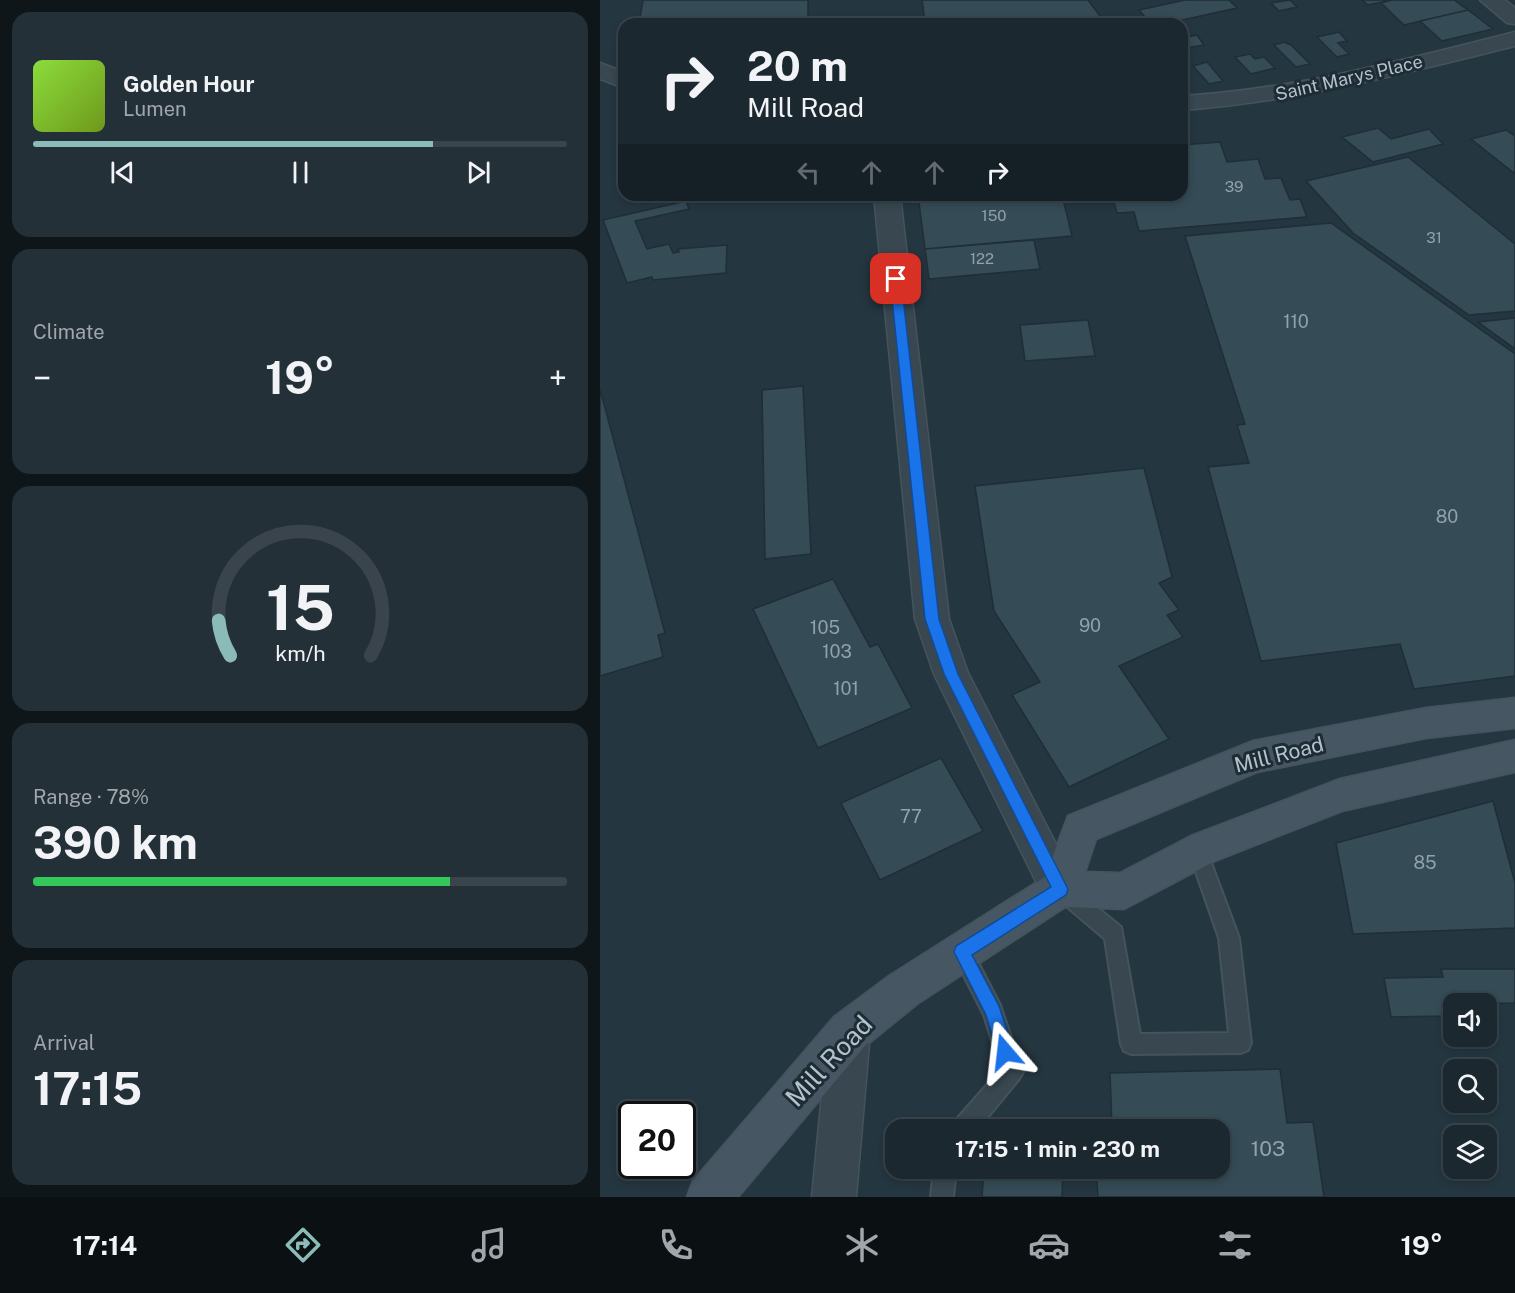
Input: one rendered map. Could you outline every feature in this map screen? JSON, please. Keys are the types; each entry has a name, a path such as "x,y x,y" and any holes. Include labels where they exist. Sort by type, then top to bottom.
{"main road":[{"name":"Mill Road","path":"709,1197 849,1032 903,990 1060,889 1082,828 1253,757 1426,723 1515,714"},
{"path":"1060,889 1124,891 1198,852 1340,795 1515,756"}],"street":[{"path":"1491,0 1515,18"},
{"name":"Saint Marys Place","path":"1188,103 1237,101 1294,92 1515,39"},
{"path":"887,201 932,619 951,674 1060,889"},
{"path":"834,1197 849,1032"}],"lane":[{"path":"1060,889 1114,934 1131,1044 1241,1043 1229,938 1198,852"},
{"path":"962,952 993,1012 1012,1072 971,1119"},
{"path":"942,1197 944,1179"}],"building":[{"path":"643,0 808,0 808,18 640,18"},
{"path":"922,0 1088,0 1102,18 924,18"},
{"path":"1185,0 1229,0 1237,8 1188,19 1146,18 1139,10"},
{"path":"1290,0 1297,7 1279,11 1271,3"},
{"path":"1362,0 1392,0 1368,5"},
{"path":"1392,0 1454,0 1468,10 1404,25 1381,3"},
{"path":"1468,10 1493,29 1442,41 1420,21"},
{"path":"1339,32 1347,41 1338,43 1349,54 1337,57 1317,37"},
{"path":"1197,35 1204,45 1188,48 1188,37"},
{"path":"1284,42 1291,45 1310,64 1296,67 1274,45"},
{"path":"1250,54 1255,59 1264,57 1275,68 1251,74 1235,57"},
{"path":"1207,62 1223,81 1209,84 1193,66"},
{"path":"1378,128 1391,139 1429,129 1443,144 1373,162 1342,137"},
{"path":"1506,130 1515,136 1515,174 1471,139"},
{"path":"1220,142 1227,162 1258,159 1265,179 1281,178 1290,200 1300,199 1307,217 1139,231 1134,212 1117,213 1114,201 1188,201 1188,145"},
{"path":"1408,157 1515,244 1515,311 1469,315 1353,233 1306,181"},
{"path":"686,201 689,209 635,221 647,249 669,244 673,253 679,252 678,249 727,245 726,273 653,280 652,277 627,283 603,220"},
{"path":"919,201 1063,201 1072,236 925,249"},
{"path":"1331,223 1515,354 1515,676 1414,689 1400,644 1261,661 1208,467 1249,463 1237,425 1245,424 1185,236"},
{"path":"1034,240 1040,269 929,279 925,249"},
{"path":"1515,318 1515,349 1478,322"},
{"path":"1088,320 1095,356 1025,361 1020,325"},
{"path":"803,386 811,554 765,559 762,390"},
{"path":"600,389 665,633 658,635 663,657 600,676"},
{"path":"1144,468 1172,577 1159,583 1179,610 1167,615 1183,637 1119,666 1169,739 1069,787 1012,695 1040,682 994,611 975,486"},
{"path":"833,579 870,647 878,644 912,708 818,748 753,609"},
{"path":"941,758 983,831 880,880 841,803"},
{"path":"1493,801 1515,883 1515,928 1353,934 1336,843"},
{"path":"1441,969 1515,969 1515,1003 1497,1003 1497,993 1443,993 1443,1016 1391,1017 1384,978 1443,977"},
{"path":"1280,1069 1287,1123 1313,1122 1324,1197 1098,1197 1097,1179 1230,1179 1230,1119 1112,1119 1110,1073"},
{"path":"983,1179 1063,1179 1062,1197 982,1197"}],"route":[{"path":"896,279 932,619 951,674 1060,889 962,952 993,1012 1005,1052"}]}
